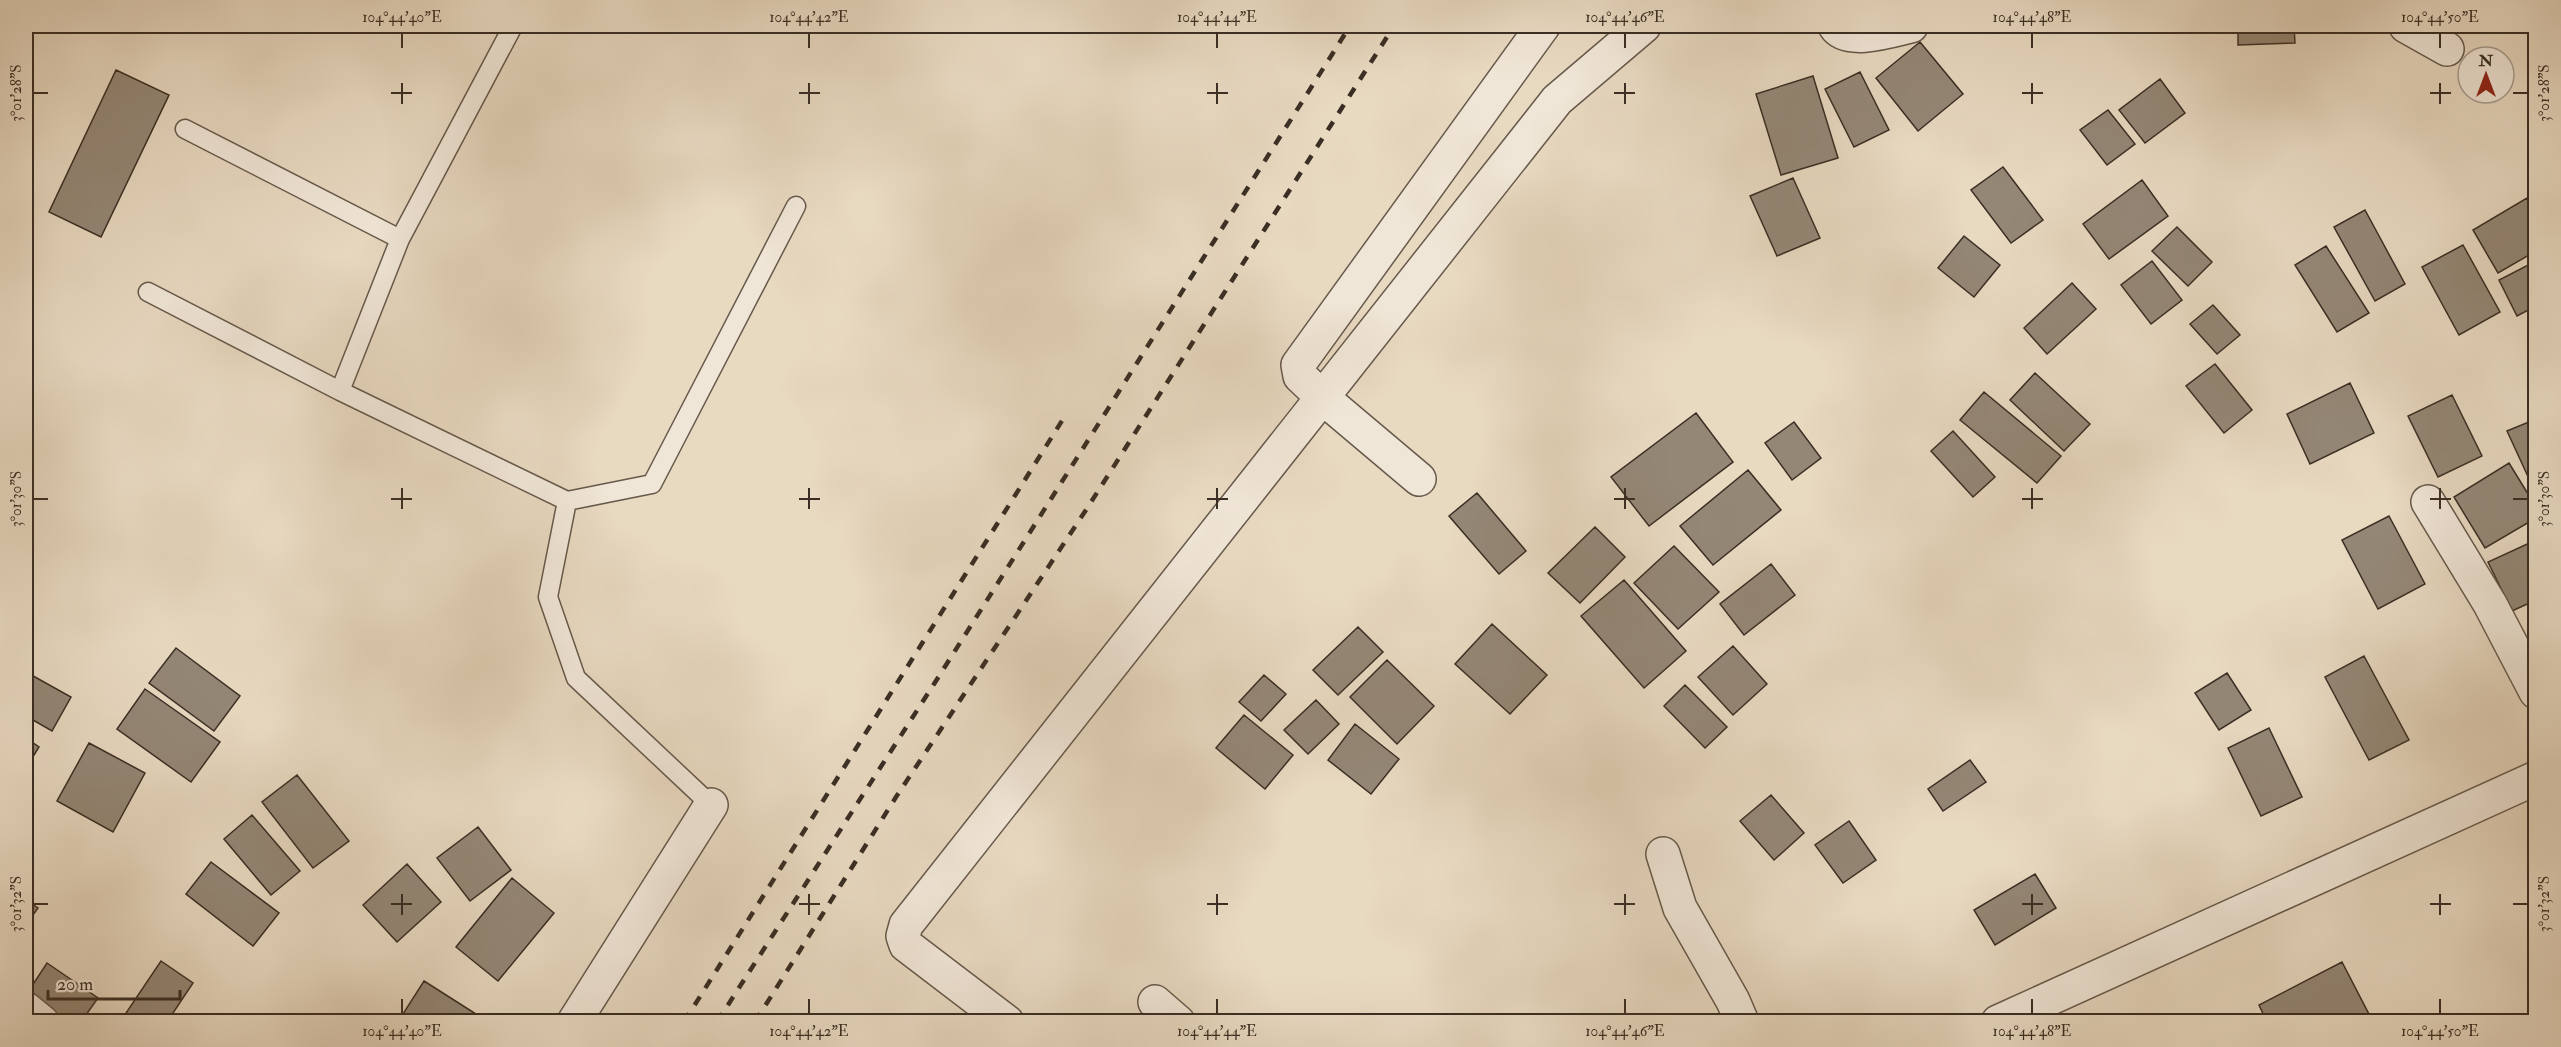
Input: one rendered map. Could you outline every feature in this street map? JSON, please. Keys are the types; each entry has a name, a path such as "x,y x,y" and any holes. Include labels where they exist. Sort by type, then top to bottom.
{"street":[{"path":"1419,479 1323,398 1300,376 1298,365 1543,26"},
{"path":"1006,1022 906,945 903,936 906,925 1557,100 1644,26"},
{"path":"1835,26 1838,30 1852,36 1911,26"},
{"path":"2406,26 2446,49"},
{"path":"2428,502 2490,604 2535,692"},
{"path":"1998,1022 2535,778"},
{"path":"574,1022 711,805"},
{"path":"1663,854 1680,908 1733,1001 1742,1022"},
{"path":"26,1009 42,1022"}],"lane":[{"path":"340,391 400,239 513,26"},
{"path":"185,129 400,239"},
{"path":"148,291 340,391 567,501 652,484 796,206"},
{"path":"567,501 548,597 576,678 711,805"}],"building":[{"path":"2238,26 2294,26 2295,43 2238,45"},
{"path":"1920,42 1963,94 1918,131 1876,78"},
{"path":"116,70 169,95 101,237 49,212"},
{"path":"1860,72 1889,130 1854,147 1825,89"},
{"path":"1813,76 1838,158 1781,175 1756,94"},
{"path":"2160,79 2185,113 2145,143 2119,110"},
{"path":"2108,110 2135,144 2107,165 2080,130"},
{"path":"2003,167 2043,220 2011,243 1971,190"},
{"path":"1793,178 1820,238 1777,256 1750,196"},
{"path":"2142,180 2168,216 2109,259 2083,224"},
{"path":"2527,198 2536,212 2536,251 2498,273 2473,230"},
{"path":"2365,210 2405,284 2375,301 2334,227"},
{"path":"2177,227 2212,262 2188,286 2152,251"},
{"path":"1964,236 2000,265 1974,297 1938,268"},
{"path":"2463,245 2500,312 2459,335 2422,267"},
{"path":"2326,246 2369,313 2337,332 2295,265"},
{"path":"2152,261 2182,300 2151,324 2121,285"},
{"path":"2536,261 2536,306 2517,316 2499,280"},
{"path":"2072,283 2096,309 2047,354 2024,328"},
{"path":"2213,305 2240,335 2217,354 2190,324"},
{"path":"2215,364 2252,410 2224,433 2186,386"},
{"path":"2035,373 2090,424 2064,451 2010,400"},
{"path":"2350,383 2374,433 2310,464 2287,414"},
{"path":"1984,392 2061,456 2037,483 1960,420"},
{"path":"2452,395 2482,456 2438,477 2408,416"},
{"path":"1696,413 1733,462 1649,526 1611,477"},
{"path":"2536,419 2536,494 2507,431"},
{"path":"1794,422 1821,458 1792,480 1765,443"},
{"path":"1953,431 1995,477 1973,497 1931,451"},
{"path":"2509,463 2536,507 2536,518 2485,548 2454,497"},
{"path":"1748,470 1781,510 1713,565 1680,526"},
{"path":"1477,493 1526,551 1499,574 1449,516"},
{"path":"2389,516 2425,584 2378,609 2342,540"},
{"path":"1595,527 1625,557 1580,603 1548,573"},
{"path":"2536,540 2536,600 2512,611 2488,562"},
{"path":"1674,546 1719,592 1678,629 1634,583"},
{"path":"1771,564 1795,595 1744,635 1720,604"},
{"path":"1624,580 1686,651 1644,688 1581,616"},
{"path":"1492,624 1547,675 1510,714 1455,664"},
{"path":"1358,627 1383,652 1338,695 1313,670"},
{"path":"1733,646 1767,684 1733,715 1698,677"},
{"path":"176,648 240,696 214,731 149,683"},
{"path":"2364,656 2409,740 2369,760 2325,677"},
{"path":"1387,660 1434,706 1397,744 1350,697"},
{"path":"26,672 71,697 52,731 26,716"},
{"path":"2227,673 2251,710 2219,730 2195,693"},
{"path":"1264,675 1286,694 1261,721 1239,702"},
{"path":"1685,685 1727,727 1705,748 1664,706"},
{"path":"145,689 220,742 191,782 117,729"},
{"path":"1316,700 1339,724 1308,754 1284,730"},
{"path":"1244,715 1293,755 1265,789 1216,748"},
{"path":"1355,724 1399,759 1371,794 1328,760"},
{"path":"2269,728 2302,797 2261,816 2228,748"},
{"path":"26,738 39,747 26,768"},
{"path":"89,743 145,773 113,832 57,801"},
{"path":"1970,760 1986,782 1943,811 1928,789"},
{"path":"297,775 349,841 313,868 262,802"},
{"path":"1771,795 1804,833 1774,860 1740,821"},
{"path":"252,815 300,871 271,895 224,839"},
{"path":"1849,821 1876,860 1843,883 1815,845"},
{"path":"478,827 511,870 470,901 437,858"},
{"path":"211,862 279,913 253,946 186,894"},
{"path":"407,864 441,902 397,942 363,905"},
{"path":"2035,874 2056,908 1995,945 1974,910"},
{"path":"512,878 554,913 498,981 456,947"},
{"path":"26,900 38,908 26,925"},
{"path":"161,961 193,983 167,1022 120,1022"},
{"path":"2342,962 2371,1018 2364,1022 2267,1022 2259,1005"},
{"path":"47,963 98,998 81,1022 64,1022 26,995"},
{"path":"424,981 476,1014 471,1022 408,1022 401,1017"}],"railway":[{"path":"717,1022 934,684 1350,26"},
{"path":"755,1022 896,797 1086,510 1394,26"},
{"path":"684,1022 1065,416"}]}
